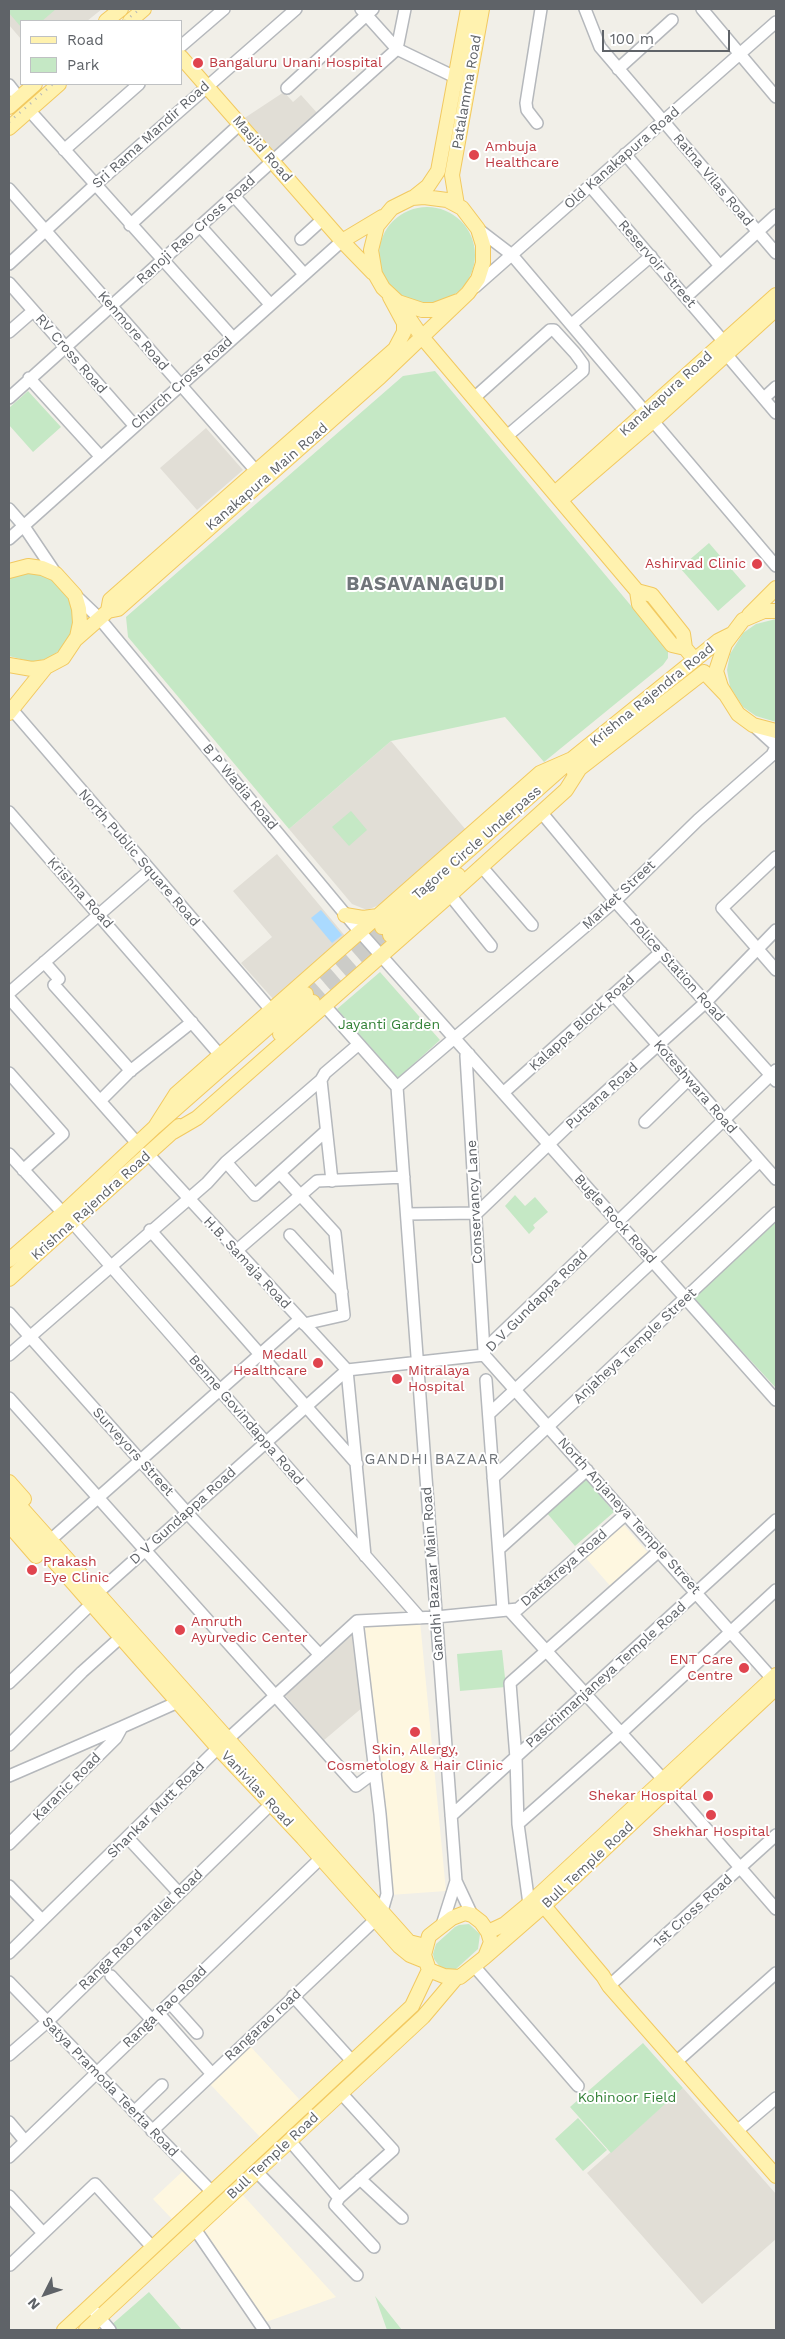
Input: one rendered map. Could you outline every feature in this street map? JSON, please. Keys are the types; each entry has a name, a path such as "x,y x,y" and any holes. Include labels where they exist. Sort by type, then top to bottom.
{"main road":[{"path":"107,20 120,9"},
{"name":"Patalamma Road","path":"412,198 428,186 438,171 468,9"},
{"name":"Patalamma Road","path":"457,205 452,175 482,9"},
{"path":"132,20 145,14"},
{"name":"Masjid Road","path":"182,58 342,241 375,274"},
{"path":"14,102 34,85"},
{"path":"9,128 58,85"},
{"path":"393,298 422,310 434,310 463,297 478,279 483,263 483,245 478,229 466,212 457,205 435,197 412,198 392,208 377,226 372,244 371,262 375,274 422,337 637,591 652,595 683,634 685,648 704,672"},
{"path":"342,241 384,216"},
{"name":"Kanakapura Road","path":"558,496 725,348 776,296"},
{"name":"Kanakapura Main Road","path":"103,614 118,609 422,337 463,297"},
{"path":"9,665 32,669 46,666 63,658 75,640 103,614 110,600 395,348 404,332 404,323 393,298"},
{"name":"Kanakapura Road","path":"725,348 776,309"},
{"path":"9,571 28,566 42,568 56,574 75,595 80,609 80,623 75,640"},
{"path":"776,588 732,634 725,644 716,671 726,695 738,714 753,725 776,731"},
{"path":"744,620 764,611 776,611"},
{"name":"Krishna Rajendra Road","path":"576,764 695,660 718,641 732,634"},
{"path":"10,710 46,666"},
{"name":"Krishna Rajendra Road","path":"576,764 704,672 726,695"},
{"path":"155,1127 315,1001 381,956 566,790 576,764"},
{"path":"155,1127 176,1094 360,932 383,926 540,773 576,764"},
{"name":"Tagore Circle Underpass","path":"383,926 576,764"},
{"path":"345,915 363,918 383,926"},
{"name":"Krishna Rajendra Road","path":"9,1260 68,1218 173,1132 196,1118 315,1001"},
{"name":"Krishna Rajendra Road","path":"9,1279 137,1143 155,1127"},
{"path":"9,1482 56,1535 97,1601"},
{"path":"9,1494 14,1522 97,1601"},
{"name":"Vanivilas Road","path":"97,1601 121,1637 178,1702 223,1743 271,1804 321,1858 379,1915"},
{"name":"Vanivilas Road","path":"97,1601 223,1743 311,1833 410,1955 427,1966"},
{"name":"Bull Temple Road","path":"485,1957 536,1905 775,1681"},
{"path":"536,1905 601,1983 609,1986 776,2176"},
{"name":"Bull Temple Road","path":"488,1932 536,1905"},
{"path":"465,1913 472,1915 488,1932 491,1942 485,1957 460,1977 444,1976 427,1966 425,1946 429,1936 442,1925 465,1913"},
{"path":"379,1915 409,1942 425,1946"},
{"name":"Bull Temple Road","path":"64,2330 412,2006 427,1966"},
{"name":"Bull Temple Road","path":"86,2330 424,2017 456,1978"}],"street":[{"path":"182,45 224,9"},
{"name":"Sri Rama Mandir Road","path":"9,264 206,86 296,9"},
{"path":"397,49 405,9"},
{"path":"537,123 527,110 526,103 541,9"},
{"name":"Ratna Vilas Road","path":"584,9 600,46 618,69 776,254"},
{"path":"702,9 776,98"},
{"path":"287,88 367,11 397,49 455,77"},
{"path":"618,69 672,20"},
{"name":"Old Kanakapura Road","path":"463,297 776,22"},
{"name":"Ranoji Rao Cross Road","path":"9,398 29,378 163,262 200,226 397,49"},
{"path":"9,85 14,102"},
{"path":"64,150 138,85"},
{"path":"29,110 232,338"},
{"path":"130,225 240,124"},
{"path":"625,154 720,266"},
{"name":"Reservoir Street","path":"590,186 686,297 776,413"},
{"name":"Kenmore Road","path":"9,189 257,472"},
{"path":"234,196 304,274"},
{"path":"686,297 776,215"},
{"path":"301,240 323,219"},
{"path":"200,226 270,304"},
{"path":"478,229 512,254 776,566"},
{"name":"Church Cross Road","path":"9,539 134,425 342,241"},
{"path":"572,324 651,256"},
{"name":"RV Cross Road","path":"9,283 134,425"},
{"path":"9,332 33,311"},
{"path":"474,398 550,330 554,330 560,335 581,361 583,371 507,436"},
{"path":"29,378 100,456"},
{"path":"764,398 776,387"},
{"path":"9,509 23,525 56,574"},
{"name":"B P Wadia Road","path":"75,595 103,614 345,915 454,1037"},
{"name":"North Public Square Road","path":"10,710 271,1010"},
{"path":"753,725 776,746"},
{"name":"Market Street","path":"397,1087 615,900 698,820 772,755 776,746"},
{"name":"Krishna Road","path":"9,812 220,1055"},
{"name":"Police Station Road","path":"541,812 615,900 774,1076"},
{"path":"776,857 722,908 776,970"},
{"path":"481,866 532,924"},
{"path":"9,993 149,871"},
{"path":"450,895 491,946"},
{"name":"Puttana Road","path":"477,1213 571,1123 706,1002 776,930"},
{"name":"Kalappa Block Road","path":"503,1093 661,952"},
{"path":"44,962 57,982 131,1071"},
{"name":"Koteshwara Road","path":"614,995 776,1180"},
{"path":"9,998 137,1143"},
{"path":"315,1001 360,1044 397,1087"},
{"path":"100,1101 131,1071 192,1022"},
{"name":"Bugle Rock Road","path":"454,1037 776,1400"},
{"path":"9,1355 150,1230 207,1183 226,1162 322,1080 325,1073 360,1044"},
{"name":"Conservancy Lane","path":"469,1054 466,1056 484,1353"},
{"path":"9,1073 63,1134 23,1170"},
{"name":"D V Gundappa Road","path":"9,1683 97,1601 144,1551 347,1370 484,1353 723,1121 774,1076"},
{"path":"322,1080 332,1181"},
{"path":"645,1122 688,1080"},
{"name":"Gandhi Bazaar Main Road","path":"397,1087 456,1881"},
{"path":"226,1162 255,1195 326,1131"},
{"name":"Benne Govindappa Road","path":"9,1154 111,1266 420,1618"},
{"name":"H.B. Samaja Road","path":"148,1154 347,1370"},
{"path":"489,1414 760,1161"},
{"path":"56,1535 260,1354 302,1322 344,1315 335,1233 280,1172"},
{"path":"236,1251 317,1180 332,1181 404,1176"},
{"path":"406,1214 477,1213"},
{"name":"Anjaheya Temple Street","path":"494,1478 776,1213"},
{"path":"150,1230 357,1464"},
{"path":"290,1235 342,1292"},
{"name":"Surveyors Street","path":"9,1314 187,1512 320,1655"},
{"name":"North Anjaneya Temple Street","path":"484,1353 775,1681"},
{"path":"347,1370 365,1556"},
{"path":"486,1380 499,1549 506,1610 621,1733 776,1909"},
{"path":"9,1398 356,1786 376,1770"},
{"path":"499,1549 587,1470"},
{"name":"Dattatreya Road","path":"436,1617 518,1609 626,1514"},
{"name":"Paschimanjaneya Temple Road","path":"451,1816 776,1520"},
{"path":"536,1905 518,1824 516,1758 510,1683 659,1551"},
{"path":"518,1824 621,1733 776,1590"},
{"path":"379,1915 387,1894 376,1770 357,1621 436,1617"},
{"name":"Shankar Mutt Road","path":"9,1953 223,1743 357,1621"},
{"path":"9,1745 82,1672 121,1637"},
{"name":"Karanic Road","path":"9,1776 178,1702"},
{"name":"Karanic Road","path":"9,1844 116,1738 122,1727"},
{"name":"Ranga Rao Parallel Road","path":"9,2055 47,2022 178,1892 271,1804"},
{"name":"1st Cross Road","path":"609,1986 776,1835"},
{"path":"128,1838 178,1892"},
{"name":"Ranga Rao Road","path":"9,2157 321,1858"},
{"path":"456,1881 472,1915"},
{"path":"442,1925 456,1881"},
{"path":"9,1886 42,1920"},
{"name":"Rangarao road","path":"152,2131 379,1915"},
{"path":"474,1966 578,2086"},
{"path":"676,2062 776,1973"},
{"path":"111,1976 156,2017 212,2074"},
{"name":"Satya Pramoda Teerta Road","path":"9,1982 212,2192"},
{"path":"294,1996 352,2061"},
{"path":"170,2003 197,2033"},
{"path":"134,2112 162,2085"},
{"path":"341,2093 393,2150 339,2198 335,2205 374,2247"},
{"path":"737,2131 776,2098"},
{"path":"9,2122 25,2141"},
{"path":"290,2141 339,2198"},
{"path":"257,2172 357,2275"},
{"path":"360,2179 402,2218"},
{"path":"10,2265 96,2184 153,2248"},
{"path":"9,2196 43,2233"},
{"path":"195,2229 264,2330"},
{"path":"90,2307 110,2330"}],"shaded area":[{"path":"9,9 102,9 88,20 20,20 20,38 9,25"},
{"path":"284,92 293,102 301,95 319,115 272,157 240,121"},
{"path":"206,428 243,470 197,510 160,468"},
{"path":"391,741 466,830 379,905 367,910 352,904 289,829"},
{"path":"277,854 346,937 274,1000 241,963 272,937 233,891"},
{"path":"623,1524 650,1555 612,1588 585,1557"},
{"path":"420,1621 446,1891 390,1895 365,1626"},
{"path":"355,1629 363,1707 323,1741 284,1694"},
{"path":"249,2045 299,2099 260,2137 209,2083"},
{"path":"683,2088 776,2194 776,2239 702,2304 587,2173"},
{"path":"185,2169 204,2189 172,2219 153,2199"},
{"path":"240,2192 336,2297 266,2322 200,2228"}],"green space":[{"path":"9,9 56,9 43,20 20,20 20,26 9,13"},
{"path":"427,207 446,210 461,221 472,236 475,255 472,274 461,289 446,300 427,303 408,300 393,289 382,274 379,255 382,236 393,221 408,210"},
{"path":"435,371 668,650 668,658 663,665 544,762 505,717 391,741 289,829 128,637 126,617 403,376"},
{"path":"28,391 61,427 33,452 9,425 9,408"},
{"path":"709,543 746,586 718,611 680,568"},
{"path":"27,572 52,578 70,596 75,614 73,632 64,647 49,658 32,662 9,656 9,578"},
{"path":"776,619 776,722 756,716 743,707 730,687 727,670 730,654 743,633 756,624"},
{"path":"351,811 367,830 349,846 332,827"},
{"name":"Jayanti Garden","path":"380,972 440,1040 398,1078 337,1009"},
{"path":"515,1195 525,1206 535,1197 548,1212 533,1225 535,1228 529,1234 505,1206"},
{"path":"776,1219 776,1388 692,1297"},
{"path":"585,1478 614,1512 575,1546 546,1512"},
{"path":"502,1650 506,1687 460,1691 457,1654"},
{"path":"469,1924 480,1934 478,1949 456,1969 451,1970 440,1967 433,1954 436,1944 455,1927"},
{"name":"Kohinoor Field","path":"643,2043 683,2088 611,2153 570,2107"},
{"path":"578,2118 607,2150 583,2171 555,2139"},
{"path":"149,2292 182,2330 114,2330 110,2326"},
{"path":"375,2296 402,2330 387,2330"}],"water":[{"path":"321,910 342,935 332,943 311,918"}],"tunnel":[{"path":"306,994 382,927"},
{"path":"313,1002 390,935"}],"railway":[{"path":"126,20 140,9"},
{"path":"9,122 52,85"}],"place":[{"name":"Bangaluru Unani Hospital","path":"198,63"},
{"name":"Ambuja Healthcare","path":"474,155"},
{"name":"Ashirvad Clinic","path":"757,564"},
{"name":"Medall Healthcare","path":"318,1363"},
{"name":"Mitralaya Hospital","path":"397,1379"},
{"name":"Prakash Eye Clinic","path":"32,1570"},
{"name":"Amruth Ayurvedic Center","path":"180,1630"},
{"name":"ENT Care Centre","path":"744,1668"},
{"name":"Skin, Allergy, Cosmetology & Hair Clinic","path":"415,1732"},
{"name":"Shekar Hospital","path":"708,1796"},
{"name":"Shekhar Hospital","path":"711,1815"}],"district":[{"name":"BASAVANAGUDI","path":"426,584"},
{"name":"GANDHI BAZAAR","path":"432,1460"}]}
